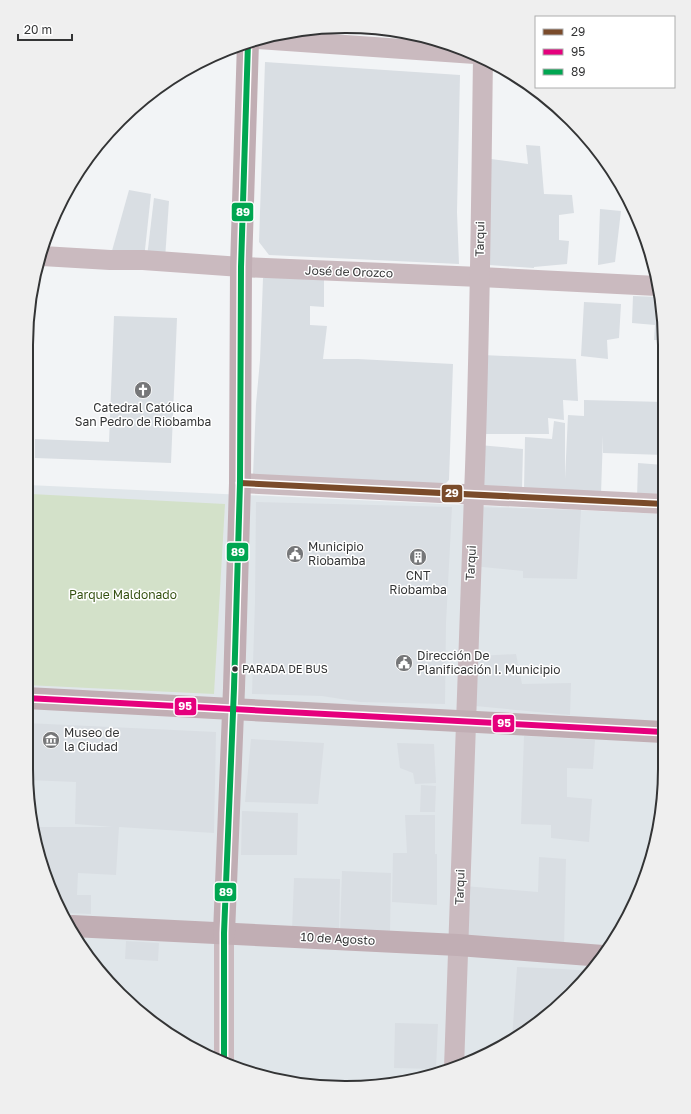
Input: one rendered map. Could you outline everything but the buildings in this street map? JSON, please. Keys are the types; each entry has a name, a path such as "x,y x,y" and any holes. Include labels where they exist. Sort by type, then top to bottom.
{"main road":[{"path":"224,933 240,484 241,267 248,49"},
{"path":"33,698 658,732"},
{"name":"10 de Agosto","path":"76,926 458,945 596,955"}],"street":[{"path":"276,41 453,53"},
{"name":"Tarqui","path":"454,1061 474,495 480,277 483,65"},
{"name":"José de Orozco","path":"47,256 143,260 241,267 652,286"},
{"path":"240,484 658,504"},
{"path":"224,933 224,1056"}],"shaded area":[{"path":"33,485 658,514 658,768 652,829 641,869 626,907 605,942 580,975 552,1003 536,1016 502,1039 484,1049 426,1070 406,1075 366,1080 346,1081 305,1078 285,1075 245,1064 207,1049 189,1039 155,1016 139,1003 111,975 98,959 75,925 57,888 39,829 33,768"}],"green space":[{"name":"Parque Maldonado","path":"33,494 225,504 214,694 33,685"}],"transit line":[{"name":"89","path":"224,1056 224,933 234,688 240,483 241,267 248,49"},
{"name":"29","path":"240,483 658,504"},
{"name":"95","path":"33,698 658,732"}],"place":[{"name":"Catedral Católica San Pedro de Riobamba","path":"143,390"},
{"name":"Municipio Riobamba","path":"295,554"},
{"name":"CNT Riobamba","path":"418,557"},
{"name":"Dirección De Planificación I. Municipio","path":"404,663"},
{"name":"PARADA DE BUS","path":"235,669"},
{"name":"Museo de la Ciudad","path":"51,740"}]}
